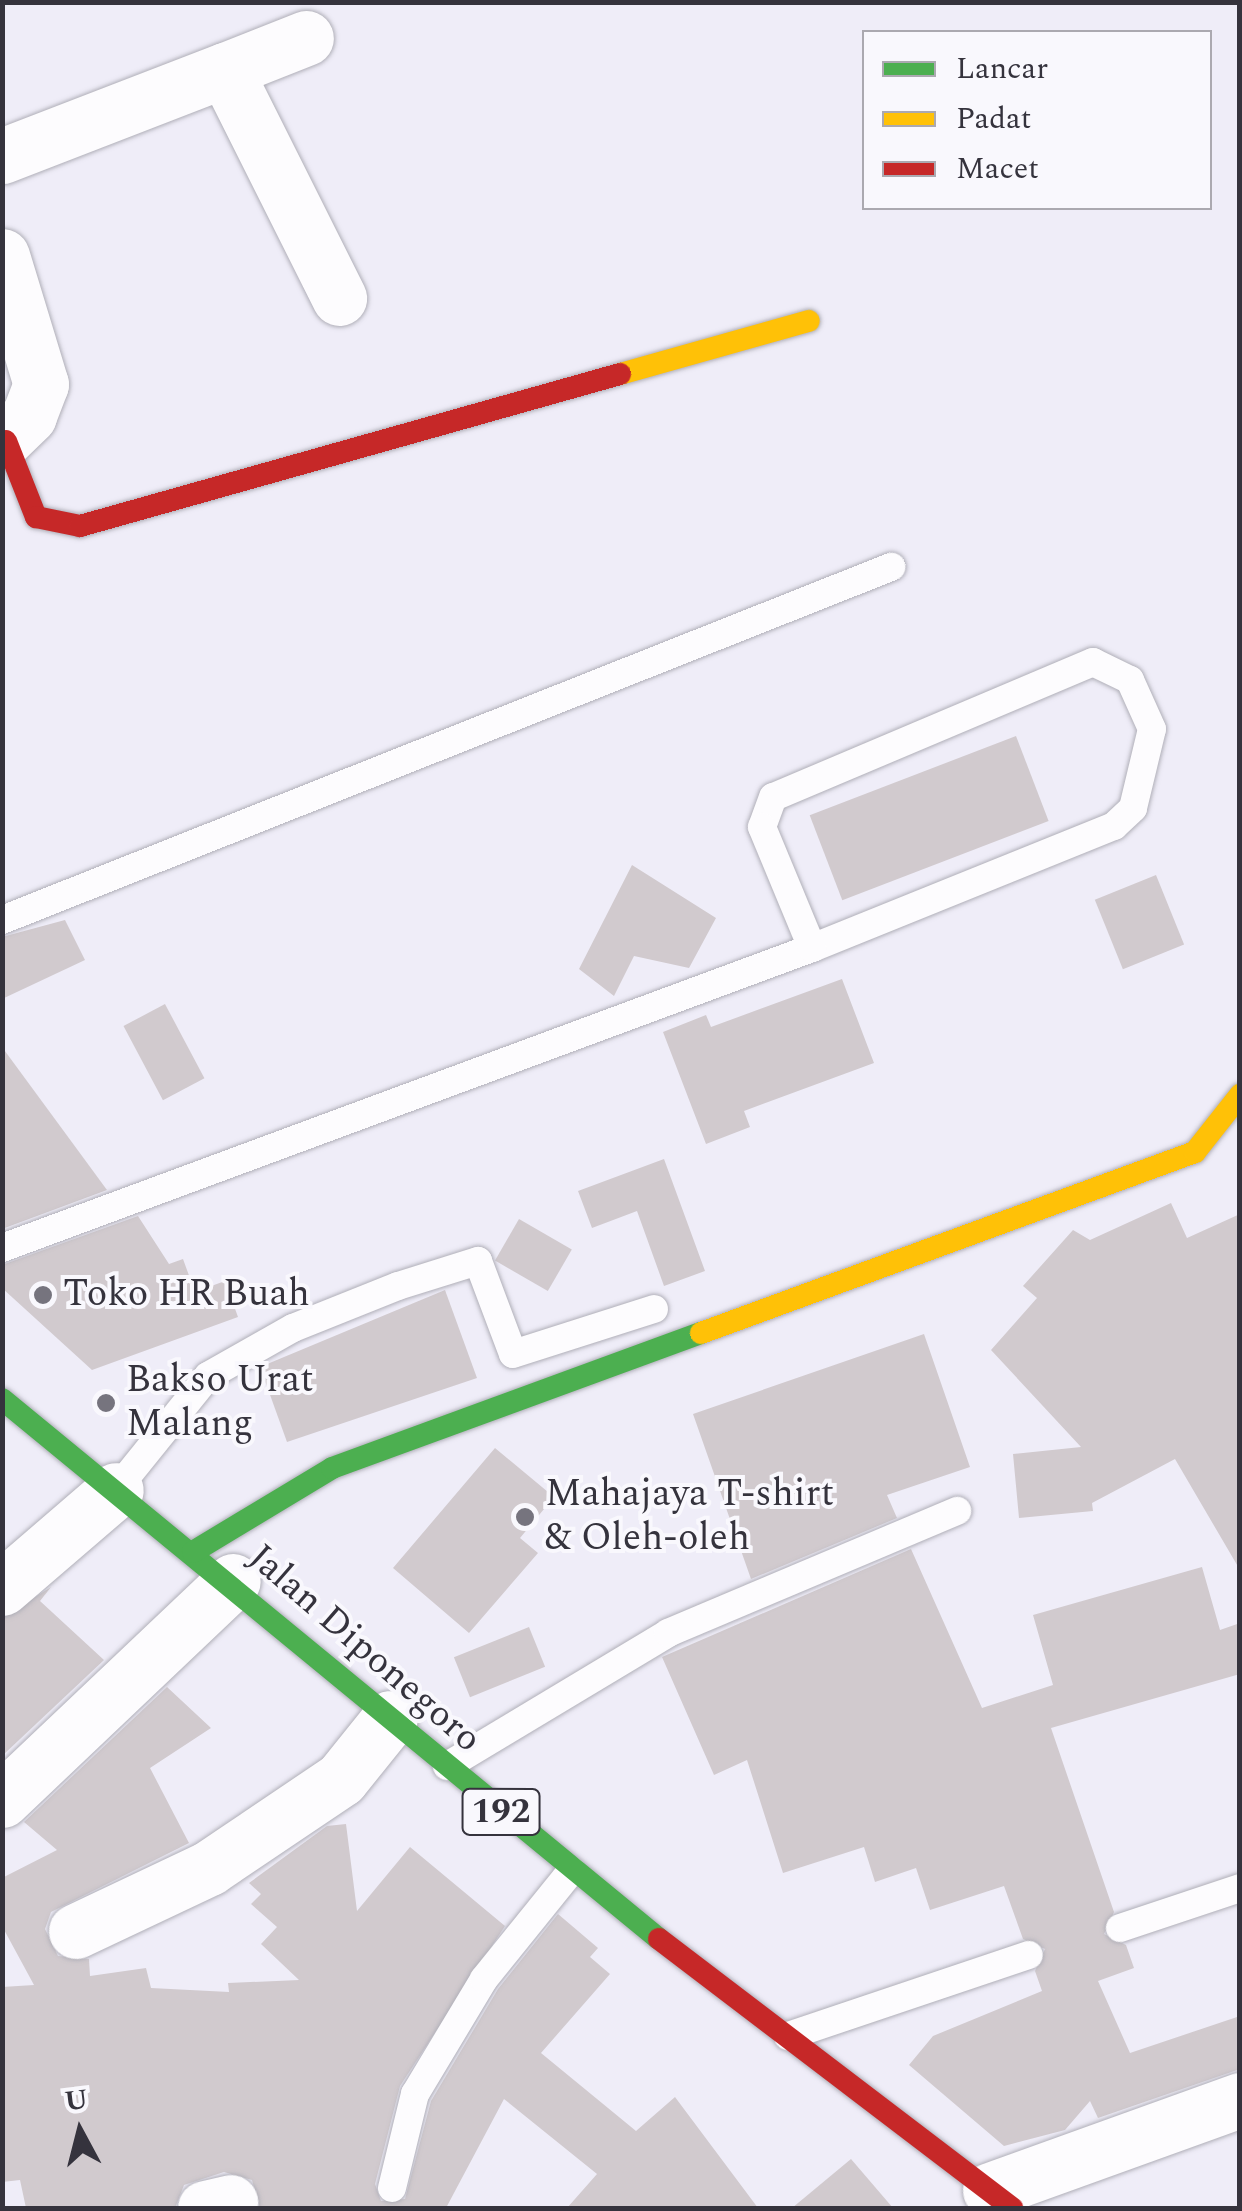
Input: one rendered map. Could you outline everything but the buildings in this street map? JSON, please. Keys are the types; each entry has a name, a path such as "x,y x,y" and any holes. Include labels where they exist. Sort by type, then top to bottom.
{"street":[{"path":"2,156 306,38"},
{"path":"225,70 339,298"},
{"path":"2,256 41,384 4,442 36,517 80,526 809,321"},
{"path":"2,1800 213,1566 332,1468 1194,1152 1240,1095"},
{"name":"Jalan Diponegoro","path":"2,1399 213,1566 571,1870 1001,2199"},
{"path":"2,1588 116,1490"},
{"path":"76,1932 209,1868 342,1780 390,1718"},
{"path":"1001,2199 1240,2100"}],"lane":[{"path":"2,920 891,567"},
{"path":"2,1248 812,948 1124,818 1152,729 1130,680 1093,662 773,798 762,827 812,948"},
{"path":"116,1490 208,1376 293,1328 398,1286 478,1260 513,1354 654,1308"},
{"path":"447,1766 668,1632 957,1511"},
{"path":"392,2188 416,2094 484,1978 571,1870"},
{"path":"1120,1928 1240,1888"},
{"path":"788,2036 1029,1955"}],"traffic: fast":[{"path":"193,1552 332,1468 701,1333"},
{"path":"2,1399 659,1939"}],"traffic: slow":[{"path":"620,374 809,321"},
{"path":"701,1333 1195,1152 1240,1095"}],"traffic: jam":[{"path":"6,441 36,517 80,526 620,374"},
{"path":"659,1939 1012,2208"}],"place":[{"name":"Toko HR Buah","path":"43,1295"},
{"name":"Bakso Urat Malang","path":"106,1403"},
{"name":"Mahajaya T-shirt & Oleh-oleh","path":"525,1517"}]}
